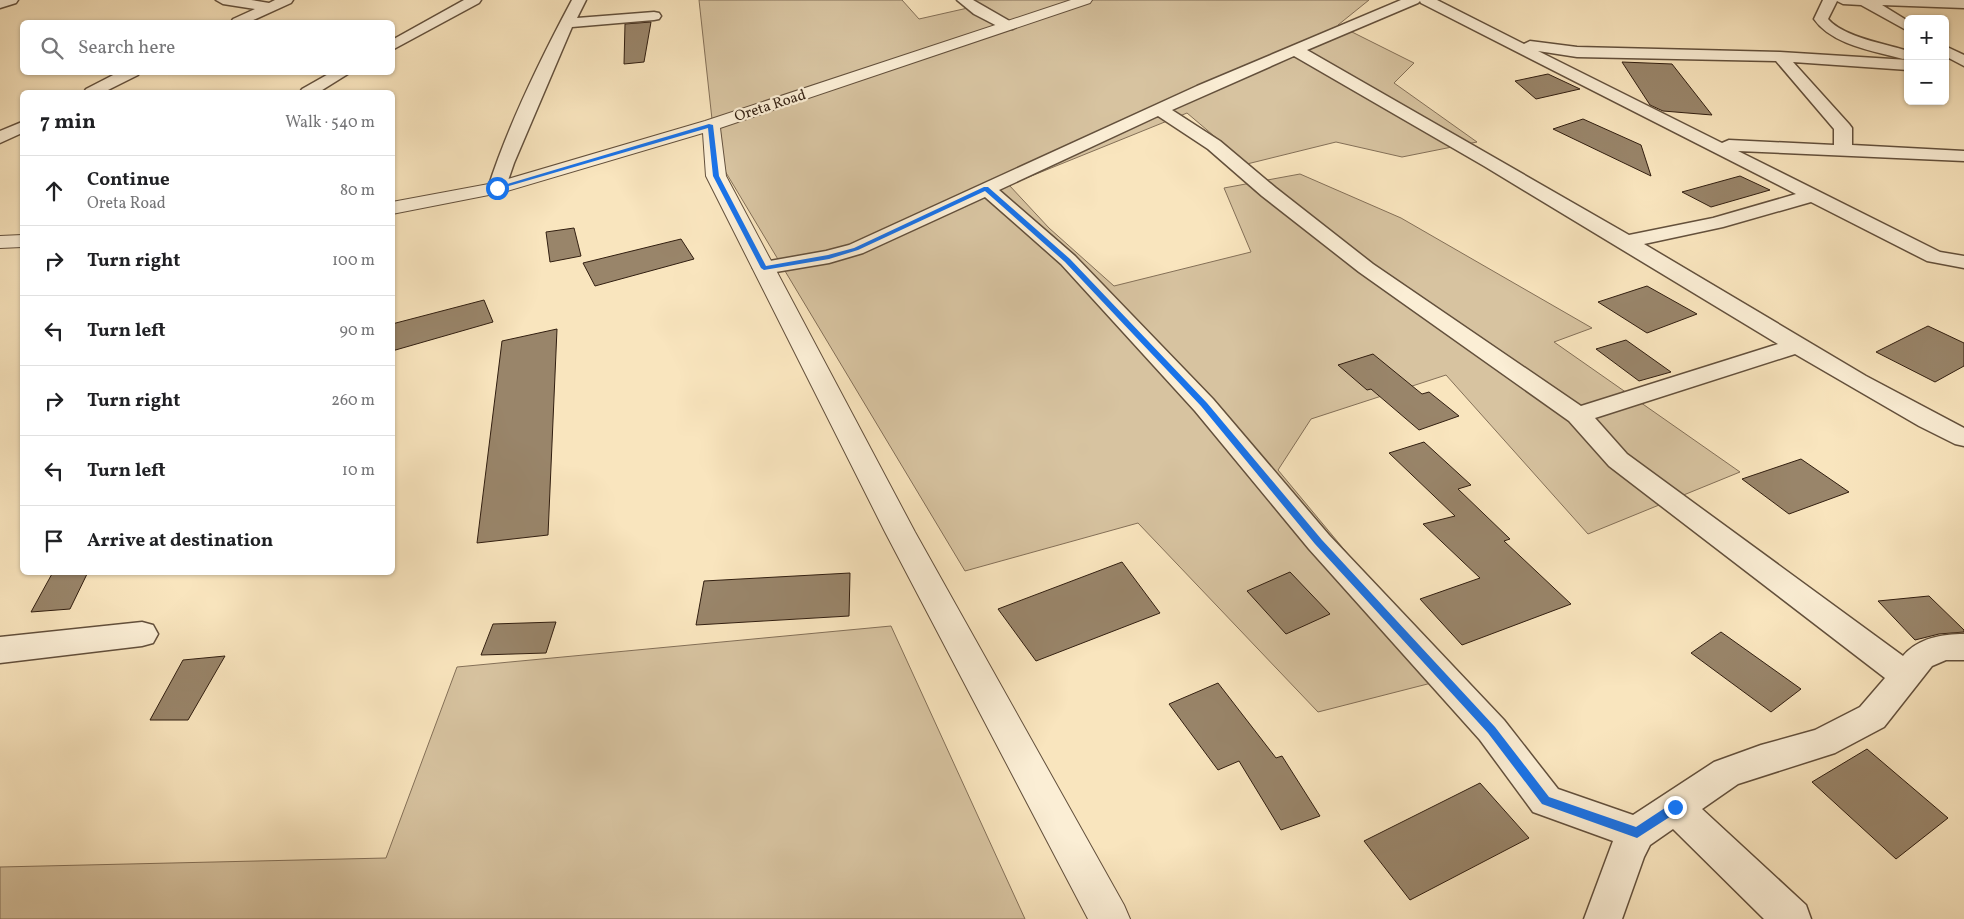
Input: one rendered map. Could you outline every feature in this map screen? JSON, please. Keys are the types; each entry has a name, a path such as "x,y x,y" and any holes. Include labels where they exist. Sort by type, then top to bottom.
{"street":[{"path":"0,4 11,0"},
{"path":"223,0 272,7"},
{"path":"243,20 286,0"},
{"path":"395,44 474,0"},
{"path":"497,188 505,163 557,43 579,0"},
{"path":"964,0 979,11 1008,26"},
{"name":"Oreta Road","path":"395,207 497,188 710,125 1085,0"},
{"path":"764,268 829,257 856,249 1159,109 1413,0"},
{"path":"1426,0 1934,257 1964,262"},
{"path":"1830,0 1821,19 1826,25 1856,40 1904,54"},
{"path":"1843,0 1964,4"},
{"path":"1864,1 1904,25"},
{"path":"568,23 654,16"},
{"path":"1507,41 1577,52 1780,57 1904,65"},
{"path":"1295,50 1486,159 1927,420 1964,438"},
{"path":"1949,52 1964,61"},
{"path":"1780,57 1843,128 1843,150"},
{"path":"1949,68 1964,68"},
{"path":"1949,69 1964,74"},
{"path":"96,90 126,75"},
{"path":"312,90 339,75"},
{"path":"1159,109 1214,146 1268,192 1366,268 1578,415 1618,460 1906,676"},
{"path":"710,125 716,176 900,532 1110,919"},
{"path":"0,138 20,128"},
{"path":"1729,145 1964,156"},
{"path":"986,188 1068,260 1204,405 1318,542 1492,730 1546,801 1637,833"},
{"path":"1626,242 1716,223 1811,196"},
{"path":"0,242 20,241"},
{"path":"1578,415 1798,345"},
{"path":"0,650 142,634"},
{"path":"1604,919 1628,852 1637,833 1726,773 1761,760 1823,743 1872,717 1921,657 1933,651 1952,646 1964,647"},
{"path":"1675,807 1792,919"}],"shaded area":[{"path":"699,0 902,0 919,19 981,5 975,0 1369,0 1338,25 1414,63 1394,83 1477,142 1402,157 1336,142 1247,164 1187,113 1009,185 1049,228 1114,286 1251,252 1224,188 1300,174 1401,218 1592,328 1554,342 1740,472 1588,534 1446,375 1311,419 1278,470 1451,678 1318,712 1138,523 965,571 716,156"},
{"path":"891,626 1025,919 0,919 0,867 386,858 457,667"}],"building":[{"path":"651,22 644,62 624,64 625,24"},
{"path":"1622,62 1672,64 1712,115 1663,111 1650,105"},
{"path":"1548,74 1580,89 1536,99 1515,81"},
{"path":"1583,119 1641,145 1651,176 1553,129"},
{"path":"1740,176 1770,190 1711,207 1682,192"},
{"path":"574,228 581,256 550,262 546,232"},
{"path":"681,239 694,259 595,286 583,263"},
{"path":"1647,286 1697,314 1647,333 1598,302"},
{"path":"484,300 493,322 395,350 395,323"},
{"path":"1928,326 1964,343 1964,366 1935,382 1876,352"},
{"path":"557,329 548,535 477,543 502,341"},
{"path":"1626,340 1671,372 1639,381 1596,349"},
{"path":"1373,354 1422,394 1429,392 1459,416 1419,430 1371,389 1367,390 1338,365"},
{"path":"1424,442 1471,485 1458,489 1510,539 1504,541 1571,604 1462,645 1420,599 1480,578 1423,524 1455,516 1389,453"},
{"path":"1801,459 1849,492 1789,514 1742,479"},
{"path":"1122,562 1160,613 1036,661 998,609"},
{"path":"1290,572 1330,614 1286,634 1247,591"},
{"path":"850,573 849,616 696,625 704,581"},
{"path":"51,575 87,575 70,609 31,612"},
{"path":"1929,596 1964,632 1939,634 1915,640 1878,601"},
{"path":"556,622 546,653 481,655 493,624"},
{"path":"1721,632 1801,689 1771,712 1691,653"},
{"path":"225,656 188,720 150,720 183,660"},
{"path":"1218,683 1276,758 1282,756 1320,816 1281,830 1239,761 1218,770 1169,704"},
{"path":"1867,749 1948,818 1896,859 1812,782"},
{"path":"1480,783 1529,838 1410,900 1364,841"}],"route":[{"path":"497,188 710,125 716,176 764,268 829,257 856,249 986,188 1068,260 1204,405 1318,542 1492,730 1546,801 1637,833 1675,807"}]}
